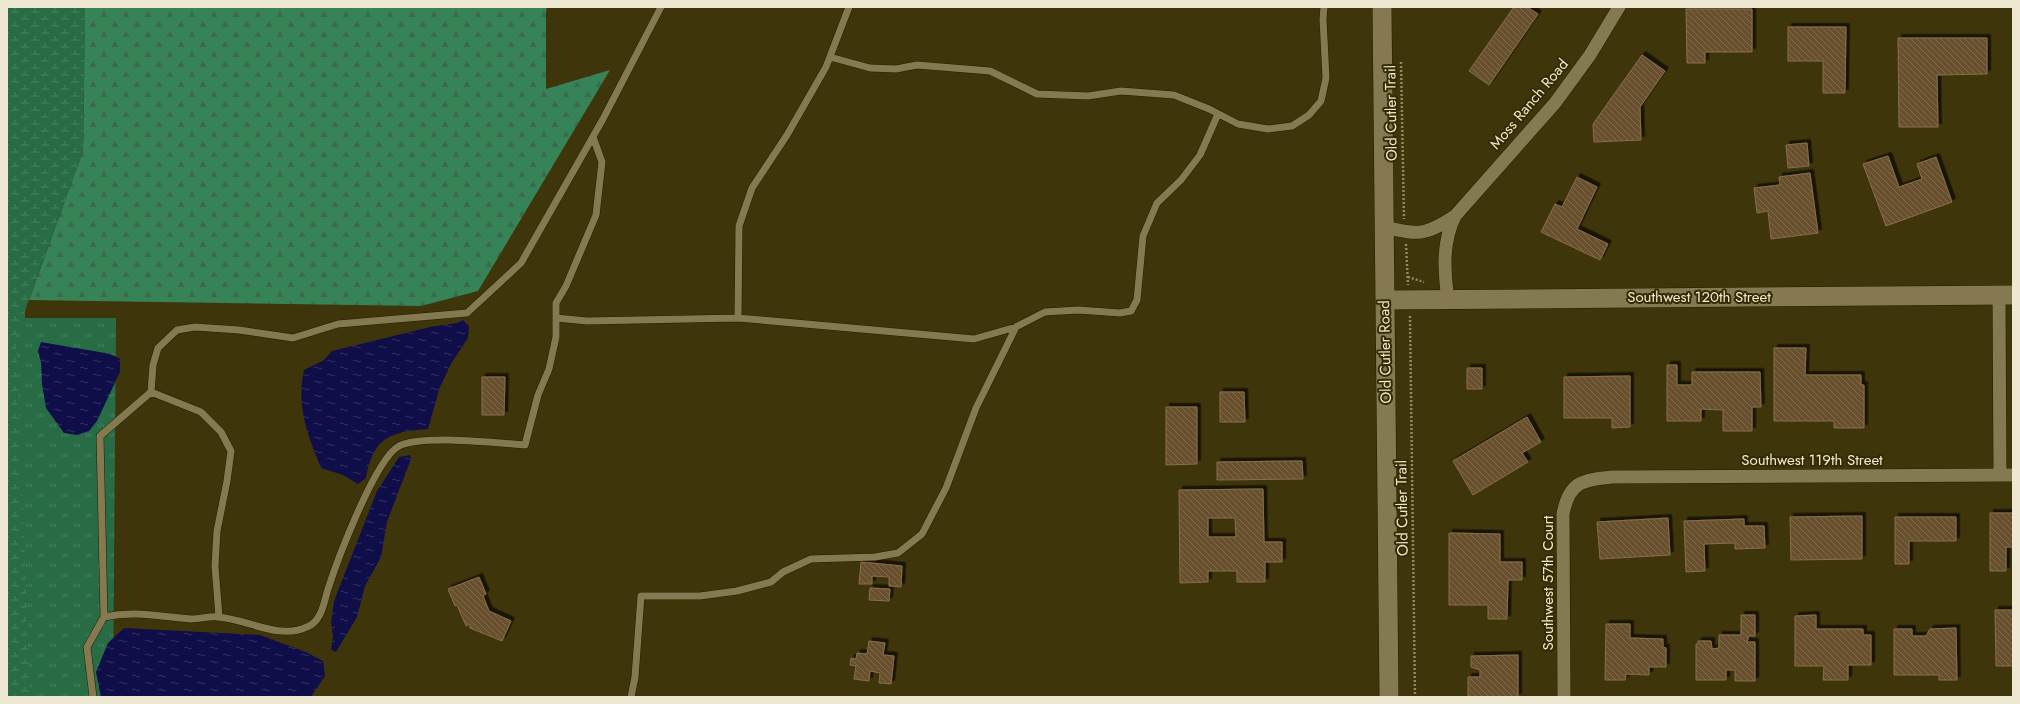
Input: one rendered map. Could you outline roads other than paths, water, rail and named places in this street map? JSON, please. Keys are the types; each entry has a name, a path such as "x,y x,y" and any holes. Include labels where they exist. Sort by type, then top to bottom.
{"main road":[{"name":"Old Cutler Road","path":"1382,7 1384,300 1390,697"},
{"name":"Southwest 120th Street","path":"1384,300 2006,295"}],"street":[{"name":"Moss Ranch Road","path":"1384,227 1405,232 1422,233 1437,228 1455,216 1555,103 1590,55 1619,7"},
{"name":"Moss Ranch Road","path":"1448,299 1445,277 1445,254 1449,231 1455,216"},
{"path":"2006,295 2007,475"},
{"name":"Southwest 119th Street","path":"1612,477 2007,475"},
{"name":"Southwest 57th Court","path":"1564,697 1562,528 1566,500 1572,489 1581,482 1612,477"}],"lane":[{"path":"93,697 87,647 104,617 100,436 151,392 153,365 158,348 177,330 194,327 239,330 293,338 338,324 467,313 521,264 593,137 660,7"},
{"path":"738,318 740,226 752,188 787,135 826,67 849,7"},
{"path":"830,57 870,68 896,69 916,65 990,71 1037,94 1088,96 1122,91 1174,95 1238,124 1268,130 1292,126 1309,115 1321,101 1326,78 1323,19 1324,7"},
{"path":"556,318 587,321 738,318 974,339 1016,327 1045,312 1078,310 1120,314 1131,311 1137,300 1143,236 1157,202 1180,180 1200,155 1218,114"},
{"path":"104,617 123,613 158,614 192,619 219,617 288,632 308,627 320,616 334,572 364,497 384,463 398,446 414,442 462,440 525,445 538,395 549,369 556,337 556,303 566,286 596,215 602,162 593,137"},
{"path":"631,697 635,677 641,596 700,596 737,592 771,582 783,572 811,559 875,557 898,553 922,534 946,488 976,408 1016,327"},
{"path":"151,392 201,412 221,432 231,451 227,481 217,531 215,566 219,617"}],"water":[{"path":"463,320 469,326 468,338 452,362 440,387 428,429 403,432 385,440 380,444 372,456 366,478 358,484 343,475 321,468 304,420 301,396 304,370 324,360 332,351 430,327 457,323"},
{"path":"41,342 111,354 120,359 120,372 97,421 89,431 77,435 64,433 46,408 42,384 41,362 38,351"},
{"path":"410,455 411,459 387,522 381,557 365,586 357,617 336,652 331,650 333,636 331,623 334,601 377,491 399,457"},
{"path":"124,628 260,635 306,652 323,661 325,676 311,697 101,697 96,672 108,643"}]}
